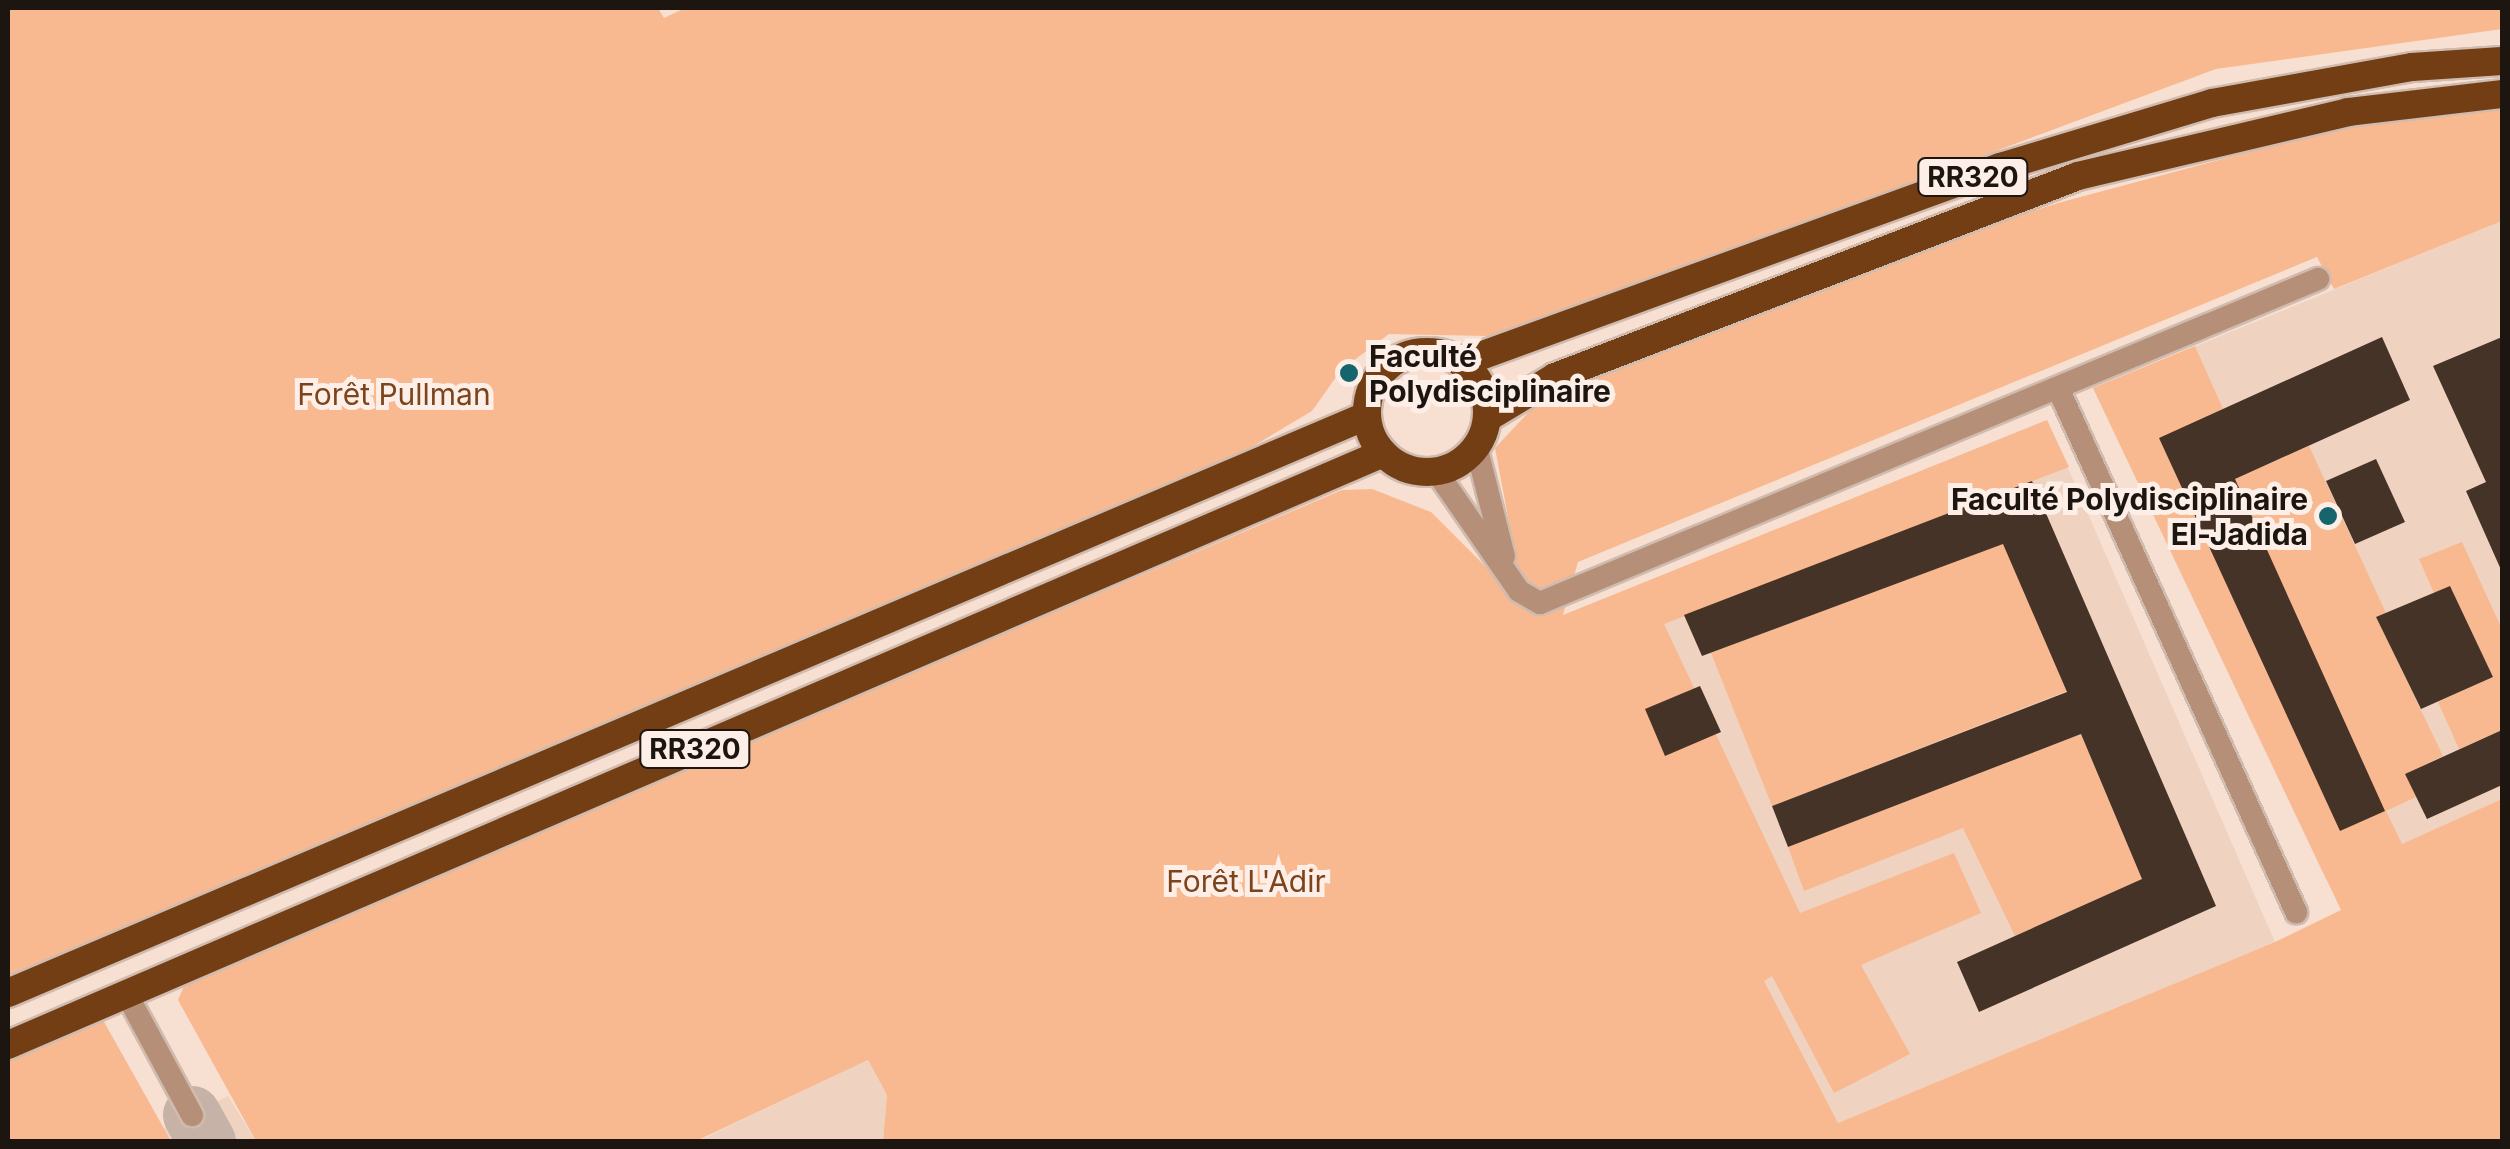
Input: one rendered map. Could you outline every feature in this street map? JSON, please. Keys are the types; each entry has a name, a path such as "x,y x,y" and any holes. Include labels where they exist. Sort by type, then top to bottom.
{"highway":[{"name":"RR320","path":"8,993 1366,416 1380,374 1397,360 1441,353 1461,363 2000,167 2212,103 2412,67 2502,61"},
{"name":"RR320","path":"1487,418 1555,377 2078,176 2348,112 2502,94"},
{"path":"1366,416 1383,453 1436,471 1476,446 1487,418 1476,378 1461,363"},
{"name":"RR320","path":"8,1045 1383,453"}],"street":[{"path":"1436,471 1528,600 1558,597 2318,279"},
{"path":"2058,388 2296,912"},
{"path":"1476,446 1508,570"},
{"path":"126,993 192,1114"}],"shaded area":[{"name":"Faculté Polydisciplinaire El-Jadida","path":"2502,221 2502,799 2326,880 2093,388"},
{"path":"2047,420 2275,942 1838,1123 1563,616"},
{"path":"868,1060 887,1095 883,1141 696,1142"},
{"path":"228,1096 256,1141 171,1141 164,1128"}],"green space":[{"name":"Forêt Pullman","path":"8,8 658,8 664,18 685,8 2502,8 2502,29 2216,69 1540,321 1486,336 1389,334 1341,370 1312,411 1240,454 8,978"},
{"name":"Forêt L'Adir","path":"2502,107 2502,221 2334,289 2317,257 1578,562 1563,615 2047,420 2069,467 1664,624 1800,913 1954,853 1981,913 1861,965 1910,1054 1834,1093 1772,976 1764,981 1838,1123 2275,942 2341,910 2093,388 2195,346 2223,409 2198,421 2235,479 2309,446 2386,613 2376,617 2443,756 2406,774 2416,797 2386,811 2402,844 2502,799 2502,1141 883,1141 887,1095 868,1060 696,1141 256,1141 178,1000 186,981 1342,490 1372,489 1431,512 1505,586 1514,549 1495,448 1541,399 1926,245 2058,203 2327,131"},
{"path":"2462,542 2502,629 2502,730 2459,749 2438,702 2493,677 2450,587 2434,593 2419,559"},
{"path":"2003,543 2067,691 1772,806 1711,653"},
{"path":"2081,734 2142,879 2015,936 1963,828 1804,891 1788,847"},
{"path":"94,1020 103,1020 171,1141 8,1141 8,1057"}],"building":[{"path":"2382,337 2410,400 2235,479 2385,811 2340,831 2159,438"},
{"path":"2502,337 2502,572 2466,491 2486,482 2433,366"},
{"path":"2376,459 2405,522 2355,544 2326,481"},
{"path":"2032,481 2216,906 1979,1012 1957,962 2142,879 2081,734 1788,847 1772,806 2067,692 2003,544 1702,656 1684,615"},
{"path":"2450,586 2493,677 2421,709 2376,617"},
{"path":"1700,686 1721,732 1665,756 1645,709"},
{"path":"2502,730 2502,785 2427,819 2405,774"}],"taxiway":[{"path":"192,1115 207,1142"}],"place":[{"name":"Faculté Polydisciplinaire","path":"1349,373"},
{"name":"Faculté Polydisciplinaire El-Jadida","path":"2328,516"}]}
